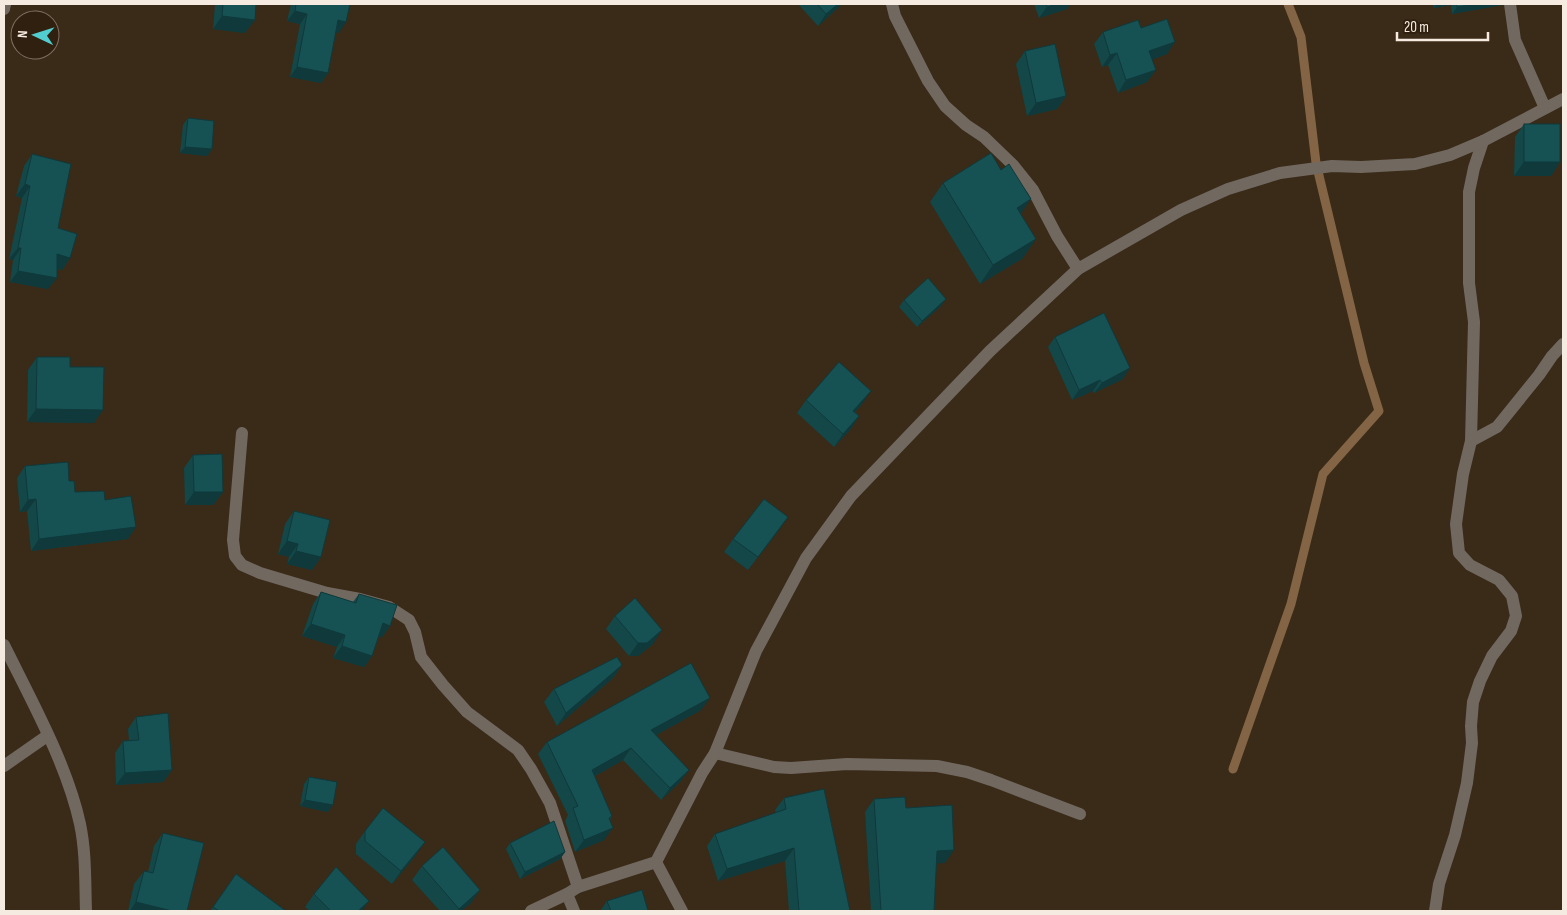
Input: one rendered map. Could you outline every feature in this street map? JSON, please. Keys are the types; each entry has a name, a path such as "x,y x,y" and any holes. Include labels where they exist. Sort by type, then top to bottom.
{"street":[{"path":"4,9 5,4"},
{"path":"892,4 928,81 945,106 966,125 984,137 1013,165 1033,190 1056,236 1078,269"},
{"path":"1510,4 1515,40 1545,108"},
{"path":"531,911 572,890 656,862 702,773 715,753 756,651 806,558 851,496 990,351 1078,269 1182,210 1228,189 1280,173 1332,166 1361,167 1414,164 1450,155 1483,141 1563,99"},
{"path":"1435,911 1440,884 1455,835 1467,783 1472,743 1473,702 1480,681 1492,656 1510,631 1516,616 1512,596 1499,580 1470,565 1459,553 1456,524 1462,474 1471,441 1474,322 1469,283 1469,192 1474,168 1483,141"},
{"path":"1471,441 1497,427 1563,344"},
{"path":"242,433 233,540 235,556 242,565 260,573 327,593 360,599 389,608 409,620 421,658 467,712 518,750 550,803 572,890 574,911"},
{"path":"4,645 66,778 80,824 85,870 86,911"},
{"path":"4,766 47,736"},
{"path":"715,753 774,767 791,768 847,764 937,766 967,772 991,780 1080,814"},
{"path":"656,862 682,911"}],"building":[{"path":"223,4 256,4 255,20 222,16"},
{"path":"296,4 350,4 346,22 338,20 328,73 297,67 307,14 295,11"},
{"path":"817,4 838,4 826,14"},
{"path":"1456,4 1477,4 1457,7"},
{"path":"1167,19 1175,42 1149,51 1156,70 1126,80 1117,53 1110,55 1103,32 1138,20 1141,28"},
{"path":"1055,44 1066,96 1036,103 1025,51"},
{"path":"188,118 214,121 212,149 185,147"},
{"path":"1524,124 1560,124 1560,162 1524,162"},
{"path":"991,153 1001,170 1009,164 1031,199 1017,208 1036,239 993,265 943,183"},
{"path":"32,154 71,164 58,228 77,234 70,258 57,254 57,278 18,271 21,248 18,248 30,186 25,184"},
{"path":"928,278 946,299 922,321 904,300"},
{"path":"1104,313 1130,368 1102,383 1100,380 1079,390 1055,337"},
{"path":"37,357 70,357 70,367 104,367 103,410 36,409"},
{"path":"839,362 871,391 853,411 859,416 843,434 806,400"},
{"path":"222,454 223,492 194,492 193,455"},
{"path":"68,462 69,481 74,481 75,492 104,491 105,500 131,496 136,527 39,539 36,499 28,500 25,466"},
{"path":"764,499 788,517 758,557 733,539"},
{"path":"294,511 330,520 321,557 296,551 298,544 287,541"},
{"path":"321,592 356,603 359,594 397,605 390,626 383,623 372,656 342,646 345,635 311,624"},
{"path":"635,598 662,630 647,643 638,643 615,616"},
{"path":"617,657 622,665 566,713 554,689"},
{"path":"691,663 710,698 651,730 689,770 670,788 631,748 592,770 612,816 609,818 613,828 584,840 573,808 578,806 547,742"},
{"path":"168,713 172,770 125,773 123,741 139,740 136,717"},
{"path":"309,777 337,782 333,805 305,800"},
{"path":"824,789 850,911 799,911 794,848 727,869 715,834 786,809 784,798"},
{"path":"905,797 906,808 952,805 954,850 937,851 934,911 881,911 874,799"},
{"path":"383,808 425,842 401,871 365,841 365,831"},
{"path":"554,821 565,852 525,872 510,843"},
{"path":"163,833 204,843 187,911 172,911 136,902 144,871 153,873"},
{"path":"443,847 480,890 459,909 422,866"},
{"path":"336,867 369,901 358,911 331,911 314,894"},
{"path":"236,874 286,911 219,911 213,907"},
{"path":"642,890 648,911 611,911 607,901"}],"waterway":[{"path":"1233,769 1291,604 1323,474 1379,411 1364,363 1316,163 1301,37 1288,4"}]}
